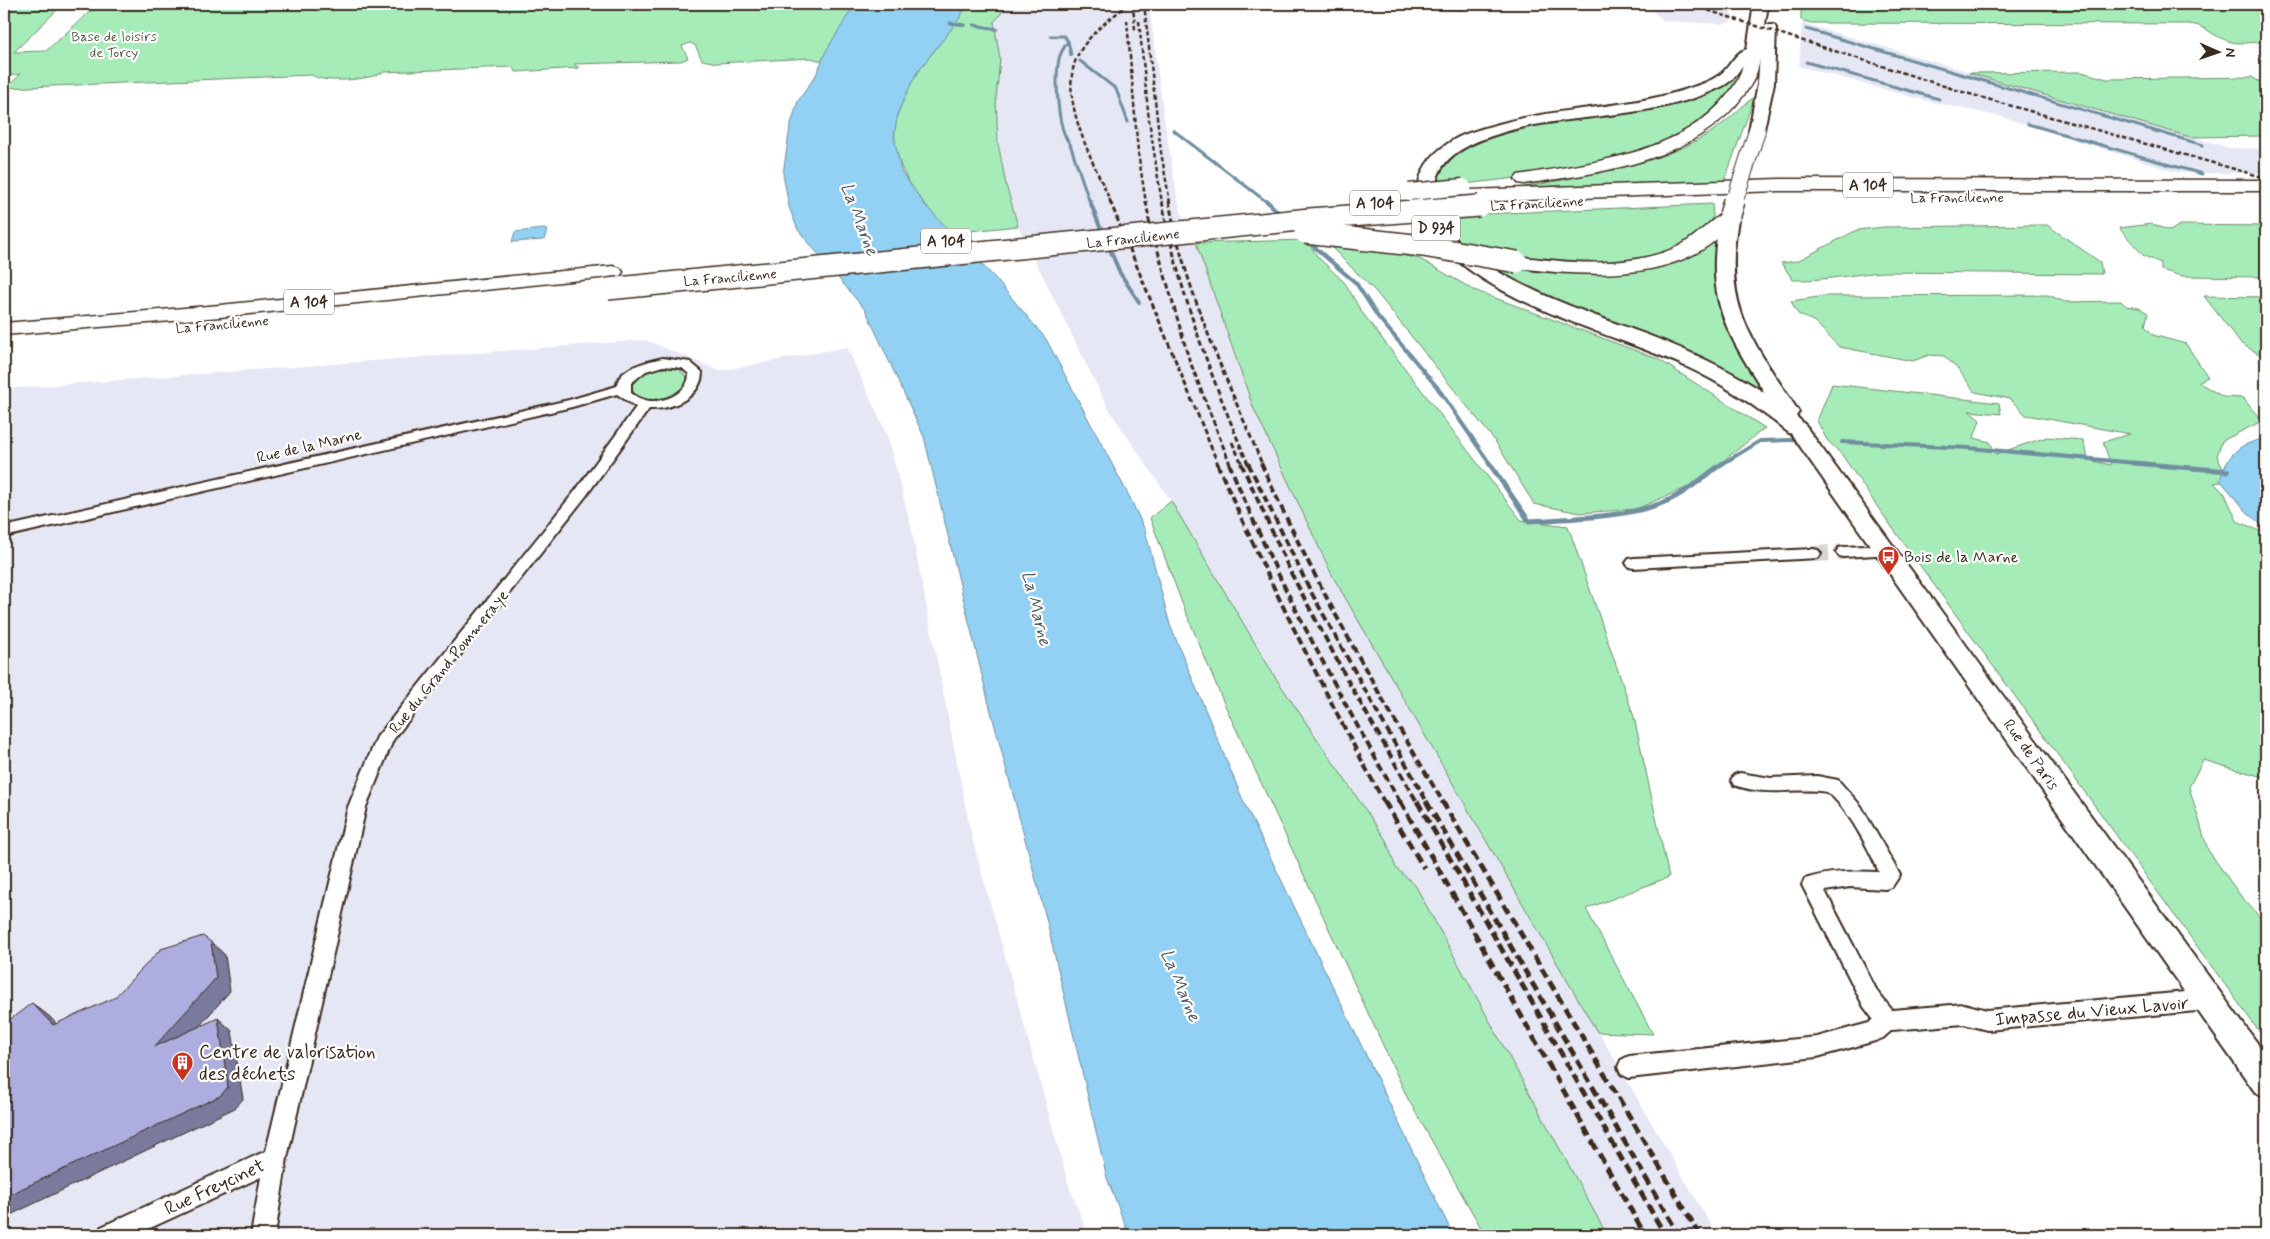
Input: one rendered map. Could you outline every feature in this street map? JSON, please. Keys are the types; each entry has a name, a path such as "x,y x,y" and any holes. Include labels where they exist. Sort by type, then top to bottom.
{"highway":[{"path":"1388,195 1471,196 1632,158 1697,130 1733,101 1745,81 1754,52"},
{"name":"La Francilienne","path":"4,344 1279,210 1471,196 1779,185 2266,186"},
{"path":"1279,210 1294,204 1369,196"},
{"name":"La Francilienne","path":"4,328 1172,235 1310,220 1471,196 1712,198 2266,197"},
{"path":"1172,235 1199,238 1247,234 1315,233 1423,246 1517,262 1575,268 1630,265 1664,259 1704,240 1730,215"}],"main road":[{"path":"1754,52 1761,4"},
{"path":"1770,4 1766,83 1757,131 1730,215 1723,249 1723,274 1727,300 1749,352 1797,428"},
{"name":"D 934","path":"1754,52 1744,55 1734,70 1725,78 1685,94 1625,107 1504,127 1454,146 1429,171 1424,186 1424,204 1432,222 1451,248 1484,272 1531,296 1701,365 1740,386 1797,428"},
{"name":"Rue de Paris","path":"1797,428 2266,1081"}],"street":[{"path":"676,362 694,369 697,375 697,382 683,396 671,401 645,404 629,399 622,389 624,382 630,375 651,364 676,362"},
{"name":"Rue de la Marne","path":"4,532 572,403 622,389"},
{"name":"Rue du Grand Pommeraye","path":"276,1158 357,808 386,738 581,493 645,404"},
{"path":"1844,552 1886,550"},
{"path":"1634,563 1812,554"},
{"path":"1629,1067 1817,1048 1875,1032 1886,1020 1871,1000 1812,885 1850,879 1885,881 1890,875 1887,865 1856,814 1842,791 1834,785 1804,782 1771,785 1740,780"},
{"name":"Impasse du Vieux Lavoir","path":"1886,1020 1964,1014 1987,1020 2208,1000"},
{"name":"Rue Freycinet","path":"110,1235 276,1158"},
{"name":"Rue Freycinet","path":"263,1235 276,1158"}],"shaded area":[{"path":"1002,4 1149,4 1163,111 1177,196 1184,223 1196,243 1253,407 1332,575 1717,1235 1607,1235 1415,885 1396,868 1386,840 1275,677 1171,501 1108,408 1018,226 1006,185 996,120 997,81 994,22 1001,14"},
{"path":"1637,4 1732,4 1731,22 1722,24 1664,21 1650,9"},
{"path":"1802,23 2230,148 2266,149 2266,173 2179,173 2002,117 1923,100 1799,66"},
{"path":"646,340 720,371 847,347 887,435 910,522 971,834 1069,1186 1088,1235 4,1235 4,389"}],"green space":[{"name":"Base de loisirs de Torcy","path":"4,4 77,4 59,8 14,52 46,51 98,4 859,4 825,62 811,58 717,63 702,60 695,45 690,43 682,46 688,58 681,61 574,64 579,68 516,72 512,67 384,72 369,77 347,80 318,78 312,75 6,88 21,74 4,76"},
{"path":"967,4 1002,4 1001,14 994,22 1000,59 996,99 998,142 1006,185 1018,226 951,233 916,192 904,173 897,153 895,133 898,112 908,89 958,20"},
{"path":"1337,4 1449,4 1462,7 1463,10 1382,5 1341,7"},
{"path":"1801,4 2266,4 2266,41 2244,43 2228,41 2203,28 2188,24 1811,23 1801,20"},
{"path":"2082,72 2107,79 2252,77 2266,86 2266,136 2190,137 1969,73"},
{"path":"1728,81 1738,81 1723,103 1697,125 1663,143 1584,167 1501,180 1428,188 1450,155 1477,140 1511,129"},
{"path":"1755,96 1724,182 1525,187 1625,167 1674,151 1697,141 1717,128"},
{"path":"1712,204 1713,216 1706,229 1686,243 1666,252 1645,258 1599,264 1554,263 1534,260 1452,241 1437,216"},
{"path":"2152,224 2170,231 2180,225 2266,226 2266,277 2182,276 2161,270 2161,263 2144,256 2119,228"},
{"path":"2047,225 2100,262 2102,274 1884,272 1793,280 1781,263 1797,261 1857,230 1884,227"},
{"path":"1721,237 1744,357 1760,387 1758,391 1543,298 1475,261 1525,269 1581,274 1636,272 1662,267 1686,259"},
{"path":"1306,240 1318,257 1345,283 1361,311 1521,520 1568,526 1634,717 1669,877 1586,909 1653,1034 1597,1032 1332,575 1253,407 1196,243"},
{"path":"1330,246 1388,252 1420,259 1474,290 1658,359 1765,428 1691,486 1636,509 1580,513 1534,504 1495,441 1376,292"},
{"path":"2048,295 2065,302 2121,301 2126,306 2139,308 2148,313 2145,326 2153,335 2186,344 2208,377 2198,382 2223,397 2243,398 2262,421 2222,441 2217,456 2229,481 2214,483 2225,494 2237,521 2260,531 2266,538 2266,778 2203,760 2189,787 2208,850 2240,895 2266,924 2266,1041 1881,512 1842,455 1827,440 1817,421 1832,384 1999,403 2001,414 1969,411 1980,420 1974,438 1990,442 1996,454 2047,437 2083,440 2089,460 2111,465 2103,442 2130,434 2026,415 2010,399 1975,392 1958,369 1944,356 1929,355 1913,361 1839,347 1815,322 1798,314 1791,301 1825,296"},
{"path":"2204,296 2266,297 2266,358 2240,343"},
{"path":"669,367 678,369 687,377 687,382 676,393 654,400 639,397 633,393 632,383 642,373"},
{"path":"1171,501 1275,677 1386,840 1396,868 1415,885 1607,1235 1485,1235 1408,1099 1223,701 1182,603 1150,518"}],"water":[{"name":"La Marne","path":"855,4 967,4 959,19 916,74 898,112 894,136 901,171 925,205 995,278 1046,339 1130,498 1145,530 1170,625 1245,805 1453,1235 1129,1235 1107,1178 1046,918 989,704 924,437 866,311 798,230 789,207 783,174 790,127 798,101 816,75 826,51"},
{"path":"547,230 544,240 512,242 515,232"},
{"path":"2266,438 2266,529 2247,512 2220,480 2223,470 2236,451 2241,447"}],"building":[{"name":"Centre de valorisation des déchets","path":"203,936 211,942 216,978 154,1047 218,1018 228,1087 220,1096 4,1197 4,1024 32,1003 53,1025 114,998 161,949"}],"waterway":[{"path":"950,23 965,25"},
{"path":"974,25 997,29"},
{"path":"1806,29 2203,145"},
{"path":"1050,36 1064,36 1068,41"},
{"path":"1068,41 1071,55"},
{"path":"1068,41 1059,59 1058,103 1062,127 1070,144 1090,203"},
{"path":"1080,61 1116,89 1128,122"},
{"path":"1806,62 1939,99"},
{"path":"2028,124 2202,174"},
{"path":"1173,130 1268,203"},
{"path":"1090,201 1103,235"},
{"path":"1267,201 1282,216"},
{"path":"1306,240 1356,283 1378,317 1437,387 1490,464"},
{"path":"1108,245 1120,273 1139,302"},
{"path":"1722,464 1760,441 1791,440"},
{"path":"1842,442 1969,448 2147,464"},
{"path":"1489,463 1529,521 1603,516 1641,510 1658,505 1686,490 1723,463"},
{"path":"2133,463 2228,471"}],"tunnel":[{"path":"1813,554 1844,552"}],"railway":[{"path":"1111,203 1078,125 1071,85 1074,65 1087,41 1129,4"},
{"path":"1133,4 1135,30"},
{"path":"1144,4 1161,152 1170,203"},
{"path":"1688,4 1966,93 2266,178"},
{"path":"1127,20 1138,152 1146,203"},
{"path":"1139,21 1149,120 1162,203"},
{"path":"1110,201 1218,464"},
{"path":"1146,201 1149,220 1189,359 1230,464"},
{"path":"1162,201 1187,302 1209,368 1248,464"},
{"path":"1169,201 1185,269 1196,302 1262,464"},
{"path":"1232,442 1242,464"},
{"path":"1217,463 1297,634 1384,802"},
{"path":"1229,463 1287,593 1400,802"},
{"path":"1241,463 1291,573 1348,681 1417,802"},
{"path":"1248,463 1311,592 1427,802"},
{"path":"1261,463 1324,593 1394,719 1443,802"},
{"path":"1384,801 1424,868"},
{"path":"1400,801 1645,1235"},
{"path":"1417,801 1665,1235"},
{"path":"1426,801 1679,1235"},
{"path":"1442,801 1700,1235"}],"place":[{"name":"Bois de la Marne","path":"1888,575"},
{"name":"Centre de valorisation des déchets","path":"183,1081"}]}
